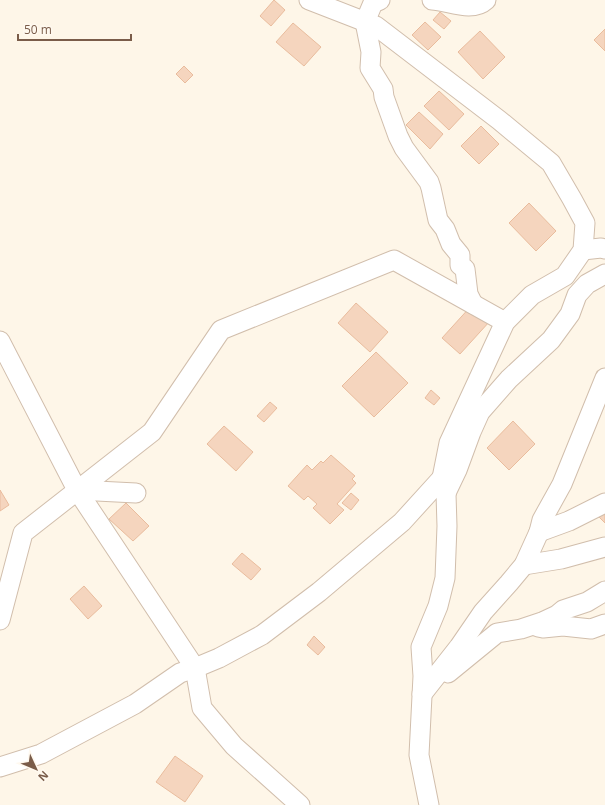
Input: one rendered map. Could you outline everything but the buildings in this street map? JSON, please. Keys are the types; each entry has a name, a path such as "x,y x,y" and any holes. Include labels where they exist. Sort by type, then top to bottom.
{"street":[{"path":"309,0 376,26 499,120 551,163 585,223 583,250 565,276 532,296 505,322 449,443 444,486 447,526 445,578 438,606 421,647 423,676 419,755 429,805"},
{"path":"432,0 471,6 481,4 486,0"},
{"path":"375,1 365,22 371,52 370,68 383,89 384,97 398,136 404,148 429,182 438,220 451,244 460,255 460,265 465,269 468,294 473,304"},
{"path":"583,250 605,249"},
{"path":"0,620 23,533 152,432 221,330 394,260 505,322"},
{"path":"0,767 41,754 135,704 180,673 219,658 262,635 319,592 444,486 457,470 480,412 509,379 551,340 570,314 577,295 587,284 605,274"},
{"path":"0,341 77,490 195,668 202,708 234,746 300,805"},
{"path":"422,694 459,647 483,612 524,565 539,532 542,520 562,484 605,378"},
{"path":"77,490 136,493"},
{"path":"539,532 569,521 605,503"},
{"path":"524,565 561,559 605,547"},
{"path":"422,694 497,633 533,625 557,615 563,610 588,602 605,591"},
{"path":"533,625 543,628 563,626 591,629 605,624"}]}
